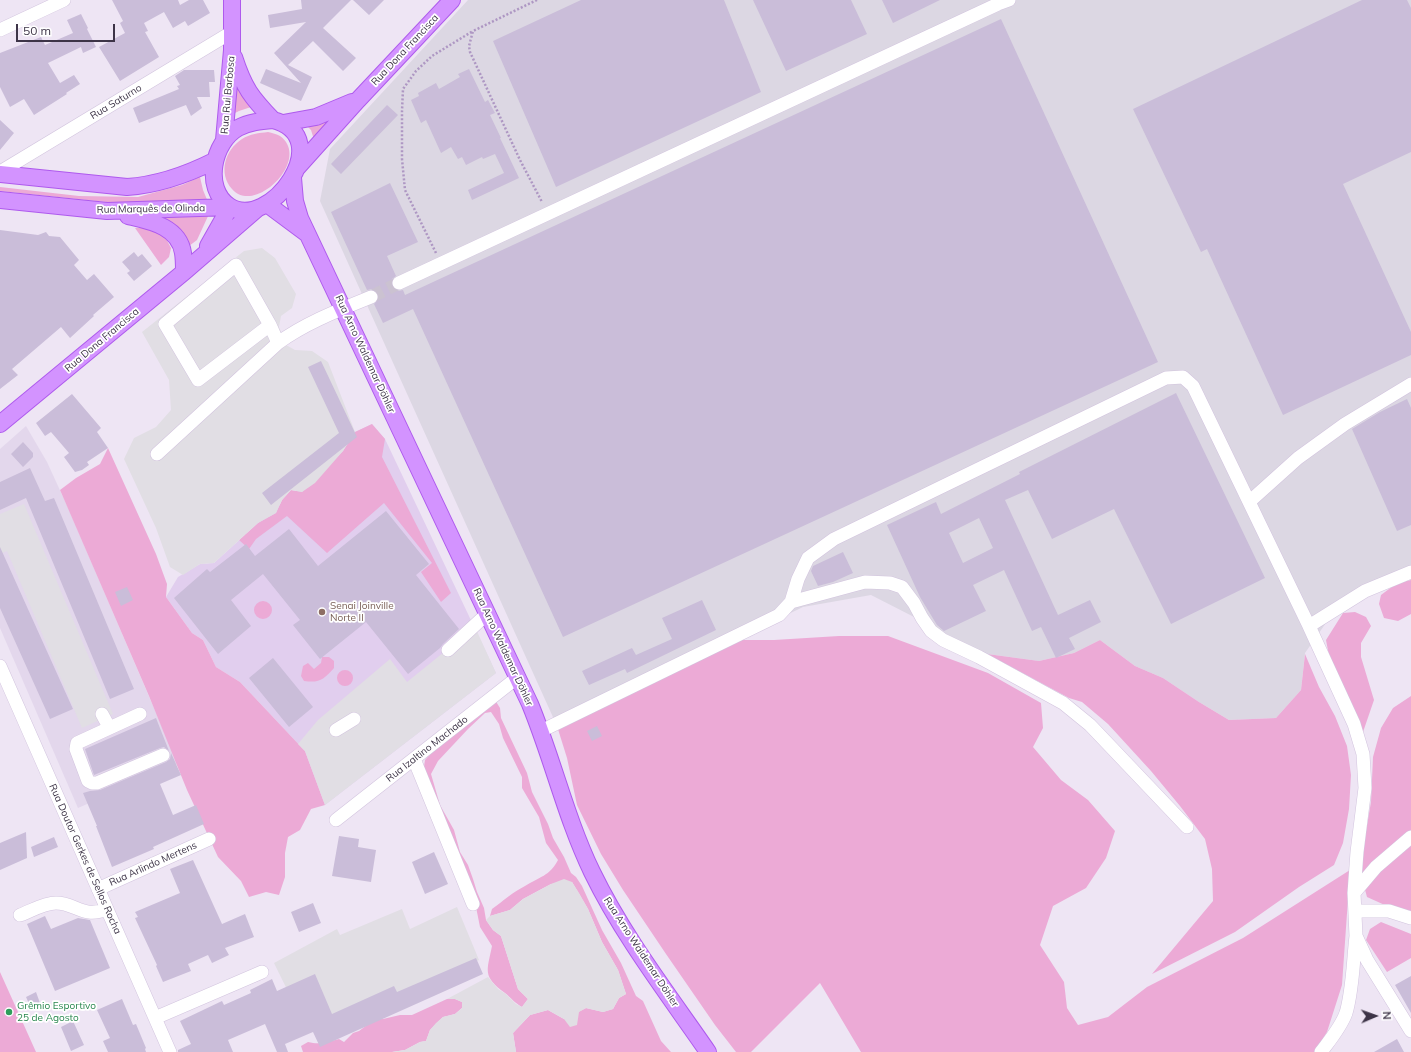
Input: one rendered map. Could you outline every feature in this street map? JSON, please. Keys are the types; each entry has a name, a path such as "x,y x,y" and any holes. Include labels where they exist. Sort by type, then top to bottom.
{"main road":[{"name":"Rua Rui Barbosa","path":"224,140 232,50 232,0"},
{"name":"Rua Dona Francisca","path":"295,173 358,100 452,0"},
{"name":"Rua Rui Barbosa","path":"232,50 240,76 246,89 254,100 278,122"},
{"name":"Rua Dona Francisca","path":"278,122 316,117 358,100"},
{"path":"278,122 292,129 297,136 300,146 295,173 285,189 262,206 242,210 230,207 221,197 215,184 214,161 218,150 224,140 238,128 249,123 278,122"},
{"path":"0,173 127,187 143,186 162,182 188,174 214,161"},
{"name":"Rua Arno Waldemar Döhler","path":"295,173 295,201 300,218 518,677 541,731 570,819 597,882 638,951 708,1052"},
{"name":"Rua Marquês de Olinda","path":"0,200 106,211 230,207"},
{"name":"Rua Dona Francisca","path":"0,424 262,206"},
{"name":"Rua Arno Waldemar Döhler","path":"262,206 308,234"},
{"name":"Rua Dona Francisca","path":"203,255 230,207"},
{"path":"106,211 147,221 169,230 178,240 183,252 184,272"}],"street":[{"path":"0,30 64,0"},
{"path":"399,283 998,4 1010,0"},
{"name":"Rua Saturno","path":"0,173 232,32"},
{"path":"270,325 198,380 165,324 236,265 270,325 278,343"},
{"path":"157,454 288,335 371,297"},
{"path":"541,731 779,615 791,602 798,579 808,558 834,539 1166,378 1183,377 1193,386 1309,626 1354,724 1363,754 1365,788 1357,852 1354,893 1356,936 1350,994 1346,1014 1332,1038 1321,1052"},
{"path":"1249,502 1304,453 1345,424 1411,384"},
{"path":"1309,626 1365,591 1411,572"},
{"path":"791,602 865,582 890,583 902,587 914,603 931,631 943,640 979,657 1063,703 1090,725 1187,827"},
{"path":"448,650 488,613"},
{"name":"Rua Doutor Gerkes de Sellos Rocha","path":"0,666 170,1052"},
{"name":"Rua Izaltino Machado","path":"336,820 518,677"},
{"path":"102,714 109,728"},
{"path":"140,714 77,743 76,749 88,781 97,783 164,755"},
{"path":"336,730 354,719"},
{"path":"414,759 473,904"},
{"path":"1354,893 1376,867 1411,837"},
{"name":"Rua Arlindo Mertens","path":"98,889 209,839"},
{"path":"20,915 48,904 56,903 94,913 107,909"},
{"path":"1356,911 1388,911 1411,918"},
{"path":"1356,936 1367,960 1411,1031"},
{"path":"155,1018 262,972"}],"path":[{"path":"442,263 422,227 405,190 402,159 403,89 416,71 432,56 473,31 537,0"},
{"path":"473,31 468,46 470,52 520,160 548,213"}],"shaded area":[{"path":"468,0 1411,0 1411,566 1344,597 1305,653 1301,690 1276,718 1229,720 1163,678 1135,666 1100,640 1074,653 1039,661 987,654 963,646 916,618 871,595 803,607 557,726 320,201 330,149"},
{"path":"233,81 251,107 229,116"},
{"path":"334,120 315,143 311,130 306,125"},
{"path":"268,132 280,136 288,146 289,158 285,170 277,181 266,190 254,195 242,195 232,189 228,183 225,176 225,162 231,149 242,139 258,133"},
{"path":"200,177 208,202 125,204 0,191 0,187 79,196 138,197 182,185"},
{"path":"144,214 209,214 197,240 189,246 180,231 172,223 161,218"},
{"path":"135,228 148,228 163,233 171,248 169,257 161,265"},
{"path":"262,248 275,258 296,294 292,308 281,316 279,327 286,345 295,350 312,351 328,362 355,432 343,451 315,483 302,492 291,490 282,500 276,513 258,523 214,563 200,564 183,575 170,567 156,528 124,459 134,438 156,427 171,410 169,380 142,332 244,251"},
{"name":"Senai Joinville Norte II","path":"372,424 385,439 496,673 325,805 305,751 240,682 216,667 203,640 192,633 166,597 178,577 200,564 214,563 258,523 343,451 355,432"},
{"path":"372,424 385,439 382,457 451,593 441,602 421,572 432,563 384,503 327,553 287,516 256,539 249,549 239,540 258,523 276,513 282,500 291,490 302,492 343,451 355,432"},
{"path":"26,426 47,462 69,510 178,764 78,808 0,628 0,449"},
{"path":"108,448 156,554 167,584 166,597 192,633 203,640 216,667 240,682 305,751 325,805 311,809 300,830 288,837 285,853 285,877 279,895 266,892 249,897 241,881 218,857 187,790 149,696 60,490 76,478 100,464"},
{"path":"24,504 113,714 82,728 7,551 0,554 0,514"},
{"path":"1411,580 1411,614 1398,621 1384,618 1379,604 1381,595 1397,583"},
{"path":"263,601 269,604 272,610 269,616 263,619 257,616 254,610 257,604"},
{"path":"1355,612 1366,617 1371,626 1361,643 1361,657 1374,700 1363,732 1329,656 1326,640 1343,613"},
{"path":"475,627 496,673 325,805 305,751 298,744 318,720 390,659 407,682"},
{"path":"839,636 888,636 988,673 1041,703 1043,728 1033,747 1061,780 1088,800 1115,831 1106,858 1086,888 1053,906 1040,945 1064,982 1067,1008 1078,1025 1108,1017 1147,987 1243,938 1350,870 1342,985 1327,1032 1315,1052 861,1052 820,983 751,1052 736,1052 715,1025 666,954 601,854 577,805 567,758 557,726 736,640 774,640"},
{"path":"1100,640 1135,666 1163,678 1229,720 1276,718 1301,690 1305,654 1319,687 1335,716 1347,746 1351,775 1349,809 1343,843 1334,865 1299,887 1235,932 1152,974 1213,901 1212,869 1205,839 1151,771 1108,724 1082,702 1069,698 987,654 1039,661 1074,653"},
{"path":"322,657 329,657 334,661 334,668 321,680 314,682 304,681 301,676 303,666 308,663 314,669 321,663"},
{"path":"342,670 348,670 353,675 351,684 348,686 342,686 337,681 337,675"},
{"path":"1411,696 1411,911 1387,906 1367,897 1361,875 1363,848 1371,802 1373,757 1381,728 1393,708"},
{"path":"495,700 500,708 501,718 527,773 532,792 548,824 553,838 571,873 576,877 582,886 602,930 621,963 636,996 643,1001 661,1041 671,1052 516,1052 513,1033 530,1015 548,1010 564,1019 586,1008 603,1012 613,1009 619,998 626,994 618,970 602,942 588,909 572,882 551,884 523,899 510,910 490,916 492,909 516,891 544,876 551,870 558,860 546,843 539,817 522,788 522,777 503,738 499,724 491,712 485,713 468,729 438,761 431,774 440,805 454,830 460,852 468,865 484,908 486,920 493,930 501,936 518,989 528,999 522,1007 498,987 489,977 488,967 492,946 480,927 476,907 423,773 425,760 433,751"},
{"path":"564,879 572,882 579,893 588,909 602,942 618,970 626,994 619,998 613,1009 603,1012 586,1008 579,1012 577,1025 570,1027 564,1019 548,1010 530,1015 513,1033 516,1052 392,1052 405,1050 420,1042 426,1041 430,1030 436,1023 443,1017 455,1014 462,1008 462,1002 455,999 447,999 488,977 498,989 522,1007 528,999 518,989 501,936 493,930 486,920 490,916 510,910 523,899 551,884"},
{"path":"457,907 479,960 398,996 306,1028 274,963 337,929 340,935 402,909 410,929"},
{"path":"1381,922 1411,934 1411,958 1387,972 1366,940 1370,929"},
{"name":"Grêmio Esportivo 25 de Agosto","path":"0,972 36,1052 0,1052"},
{"path":"447,999 455,999 462,1002 462,1008 455,1014 443,1017 430,1030 426,1041 420,1042 405,1050 392,1052 303,1052 301,1046 308,1042 320,1043 339,1039 344,1042 353,1033 359,1031 375,1019 383,1019 400,1015 412,1015"}],"building":[{"path":"112,0 178,0 180,5 189,0 203,0 210,13 188,26 185,21 173,28 164,12 144,23 148,31 145,32 159,57 120,81 99,47 125,33 120,23 123,21"},
{"path":"301,0 351,0 323,28 356,58 343,71 313,41 288,65 312,77 301,101 260,83 266,69 301,83 274,53 306,22 270,28 268,15 302,9"},
{"path":"353,0 384,0 369,15"},
{"path":"581,0 724,0 761,92 556,187 493,41"},
{"path":"753,0 851,0 867,34 786,71"},
{"path":"882,0 940,0 893,23"},
{"path":"1362,0 1407,0 1411,8 1411,152 1343,184 1411,332 1411,355 1283,415 1207,249 1201,252 1133,109"},
{"path":"81,14 96,47 83,53 81,47 48,63 60,83 74,75 80,84 34,115 24,99 10,107 0,87 0,53 41,37 45,45 73,33 67,20"},
{"path":"1001,19 1158,362 563,637 413,309 383,323 374,304 379,298 378,294 372,289 367,290 331,212 390,183 418,242 387,256 396,276 392,279 392,287 398,291 403,290 405,295"},
{"path":"469,69 485,102 488,100 495,113 490,115 519,178 472,200 468,190 504,173 495,154 483,159 482,157 466,165 462,157 458,159 451,147 441,153 426,120 421,123 411,100 419,96 418,93 436,83 439,89 460,77 458,74"},
{"path":"184,70 214,70 215,82 209,82 210,97 197,97 202,108 191,116 186,105 139,123 133,108 179,89 177,86 180,85 175,76"},
{"path":"387,105 398,115 341,174 331,164"},
{"path":"0,120 14,133 0,150"},
{"path":"0,230 38,235 46,232 49,236 60,237 79,260 74,265 87,280 94,274 114,297 70,338 61,327 12,369 18,375 0,389"},
{"path":"134,252 138,257 142,254 152,266 134,281 127,273 130,271 122,262"},
{"path":"321,361 357,437 271,505 262,493 339,433 308,367"},
{"path":"1176,393 1265,578 1171,624 1114,509 1052,539 1028,490 1005,500 1058,615 1090,600 1101,622 1069,638 1075,649 1056,658 1041,627 1032,631 1004,570 973,585 986,611 944,631 937,625 920,597 887,525 936,502 941,514 1020,474 1019,472","holes":["979,518 993,548 963,563 949,533"]},
{"path":"72,394 101,428 97,432 108,448 87,462 89,465 82,470 75,472 64,457 69,453 51,432 45,436 36,423"},
{"path":"1407,399 1411,408 1411,525 1397,531 1352,429 1380,412"},
{"path":"23,442 33,453 33,457 23,467 11,454"},
{"path":"30,468 45,501 54,498 134,689 110,699 26,498 0,510 0,482"},
{"path":"386,511 429,564 416,575 459,629 440,648 408,674 366,622 320,659 293,625 300,620 263,574 231,600 251,626 218,654 174,598 207,569 210,572 246,544 255,556 289,529 318,566"},
{"path":"0,547 73,709 50,719 0,608"},
{"path":"843,552 853,573 833,582 818,586 811,571 813,566"},
{"path":"127,587 133,600 121,606 115,592"},
{"path":"702,600 716,630 627,673 625,669 589,685 582,671 632,648 636,655 672,639 662,618"},
{"path":"273,658 313,707 289,727 249,678"},
{"path":"156,718 169,751 164,747 160,748 94,775 85,749"},
{"path":"597,726 602,736 592,741 587,731"},
{"path":"171,753 181,775 160,784 173,815 196,805 204,824 153,847 154,849 112,867 83,793 100,790 166,762 170,759"},
{"path":"26,832 27,858 0,870 0,843"},
{"path":"339,836 359,839 358,847 376,850 371,882 332,876"},
{"path":"54,837 58,847 34,857 31,847"},
{"path":"434,852 448,884 425,894 412,862"},
{"path":"193,860 222,924 245,914 254,937 225,948 229,955 212,963 208,955 188,964 191,971 163,982 156,966 157,965 135,918 138,917 135,912 180,893 170,869"},
{"path":"313,903 321,923 299,932 291,912"},
{"path":"45,916 51,929 78,918 90,920 110,968 55,991 27,924"},
{"path":"476,958 483,974 320,1047 313,1032 285,1044 288,1052 277,1052 265,1024 228,1040 233,1052 178,1052 178,1050 191,1044 180,1021 222,1001 224,1005 251,993 250,990 272,979 277,991 315,974 332,1014 394,986 397,992"},
{"path":"1411,976 1411,1013 1395,985"},
{"path":"36,992 40,1003 31,1008 26,997"},
{"path":"122,999 133,1025 136,1024 146,1048 146,1052 108,1052 103,1041 110,1038 97,1010"},
{"path":"73,1021 84,1045 71,1051 61,1027"},
{"path":"1397,1039 1404,1052 1374,1052"}],"tunnel":[{"path":"371,297 399,283"}],"place":[{"name":"Senai Joinville Norte II","path":"322,612"},
{"name":"Grêmio Esportivo 25 de Agosto","path":"9,1012"}]}
